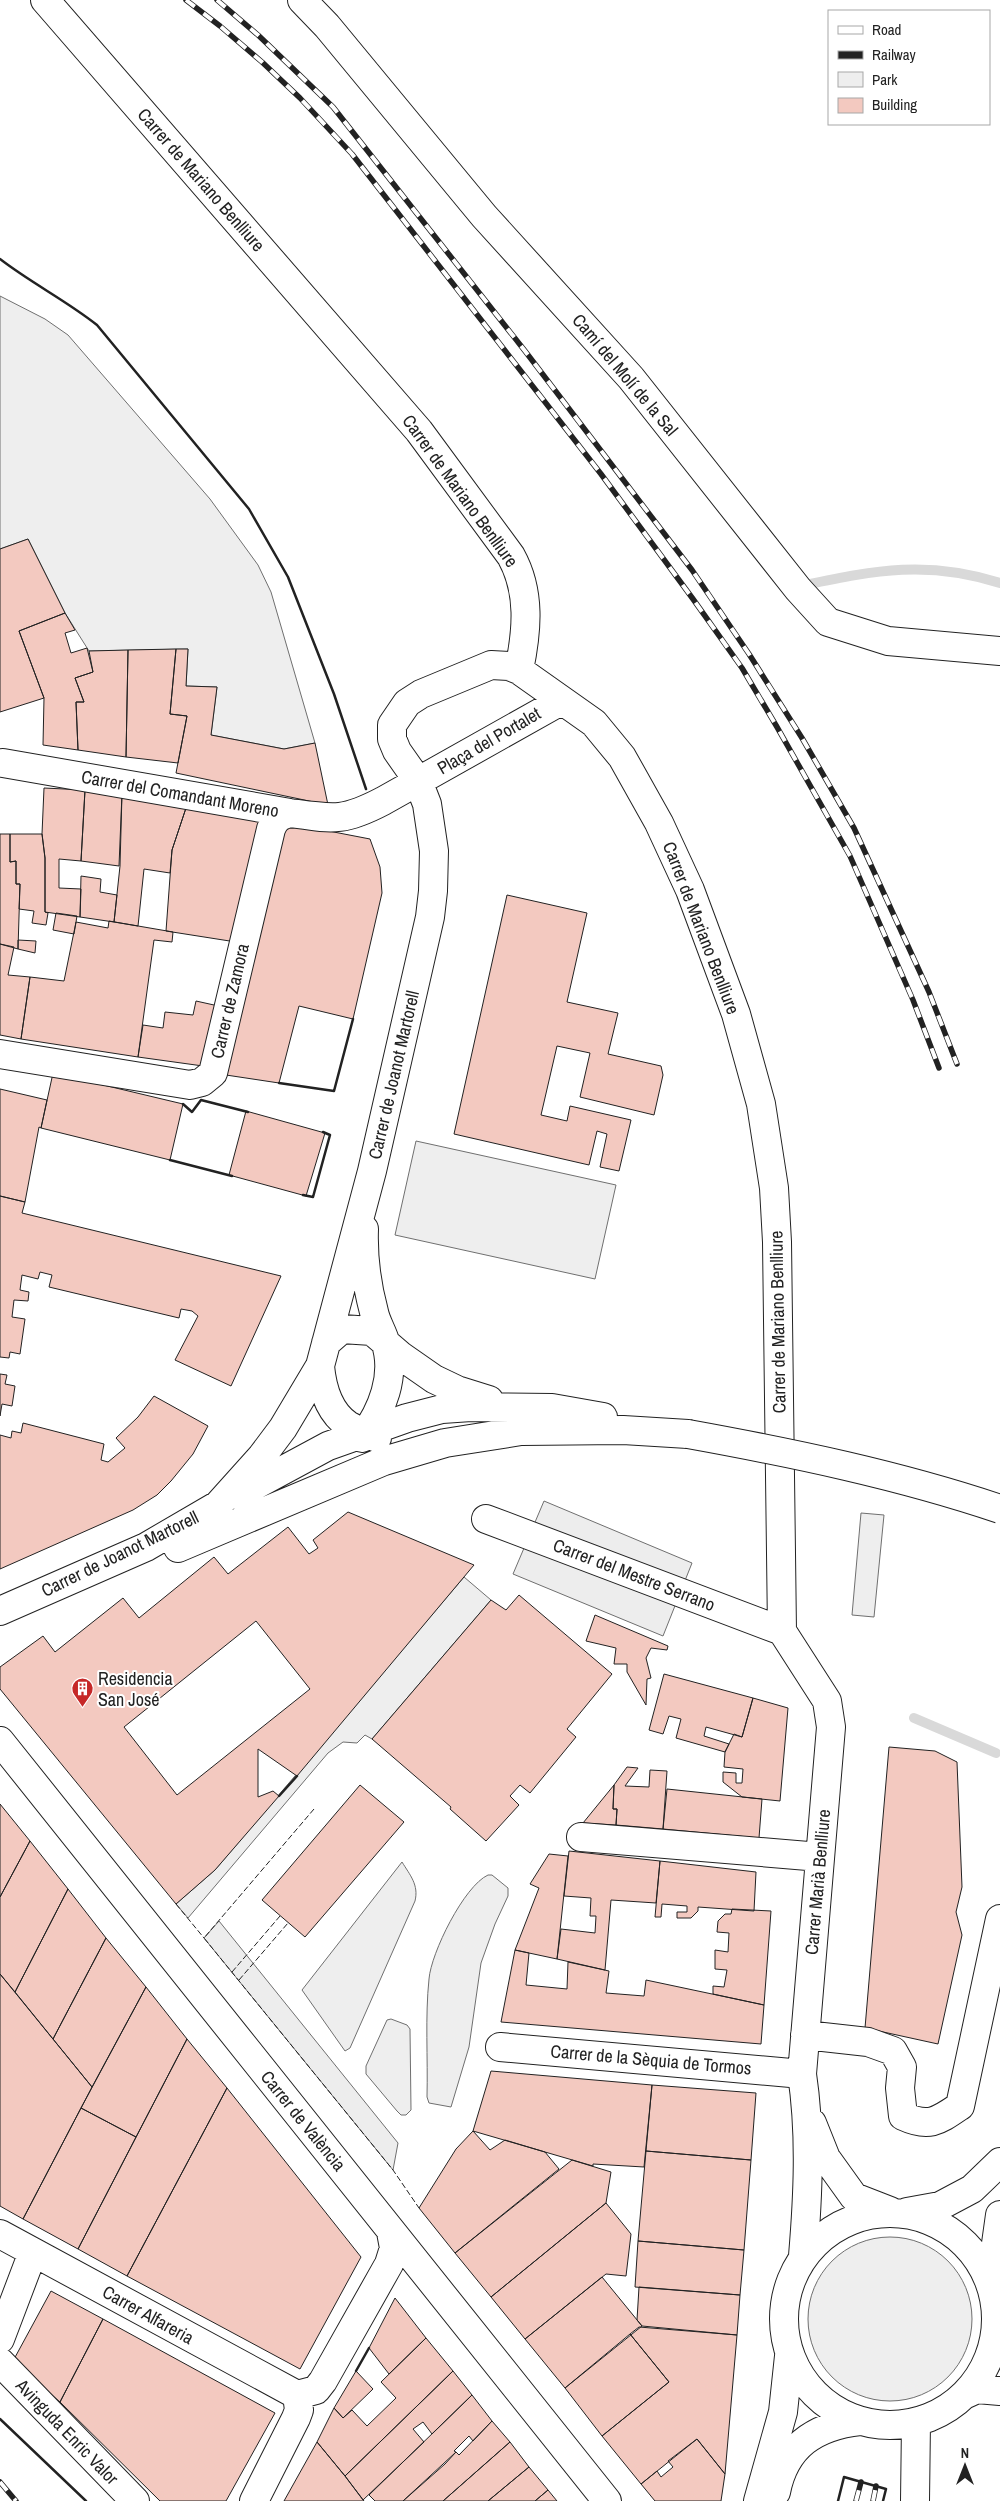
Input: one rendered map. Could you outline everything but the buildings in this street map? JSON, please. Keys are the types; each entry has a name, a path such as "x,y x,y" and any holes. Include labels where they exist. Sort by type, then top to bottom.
{"street":[{"name":"Carrer de Mariano Benlliure","path":"45,0 419,431 512,556 520,571 524,590 526,622 519,670 594,723 616,749 641,788 690,890 736,1014 761,1104 774,1188 777,1242 782,1631 799,1660"},
{"name":"Camí del Molí de la Sal","path":"302,0 327,26 484,216 631,378 792,581 828,622 888,642 1000,651"},
{"name":"Plaça del Portalet","path":"418,781 397,751 392,739 392,724 403,708 421,694 491,666 509,666 519,670"},
{"name":"Plaça del Portalet","path":"358,814 561,701"},
{"name":"Carrer del Comandant Moreno","path":"1,767 290,813 338,818 358,814"},
{"name":"Carrer de Joanot Martorell","path":"0,1630 217,1518 284,1428 323,1354 369,1185 430,917 434,851 427,804 418,781"},
{"name":"Carrer de Zamora","path":"0,1054 190,1085 202,1082 213,1073 271,829 274,820 281,815 290,813"},
{"path":"241,1520 289,1485 343,1457 358,1445 385,1398 388,1380 386,1343 374,1315 363,1243 369,1185"},
{"path":"323,1354 342,1329 372,1331 434,1379 457,1390 484,1399 552,1408 828,1462 904,1481 1000,1509"},
{"name":"Carrer de Joanot Martorell","path":"323,1354 326,1396 336,1412 348,1425 398,1445 444,1443"},
{"path":"217,1518 328,1446 366,1432 442,1409 471,1407 552,1408"},
{"path":"217,1518 241,1520 384,1461 444,1443 521,1431 623,1430 688,1434"},
{"name":"Carrer de Joanot Martorell","path":"0,1610 217,1518"},
{"name":"Carrer del Mestre Serrano","path":"486,1519 782,1631"},
{"name":"Carrer Marià Benlliure","path":"799,1660 827,1701 830,1727 802,2074 808,2112 807,2204 803,2256"},
{"name":"Carrer de València","path":"0,1741 390,2232 607,2501"},
{"path":"581,1837 820,1856"},
{"path":"806,2035 868,2042 893,2051 902,2067 900,2088 903,2116 916,2122 938,2122 960,2106 1000,1919"},
{"name":"Carrer de la Sèquia de Tormos","path":"500,2047 802,2074"},
{"name":"Carrer Marià Benlliure","path":"808,2112 826,2158 854,2197 899,2212"},
{"path":"758,2501 783,2412 789,2356 783,2322 787,2287 803,2256 828,2232 859,2216 940,2206 972,2189 1000,2162"},
{"path":"899,2212 930,2219 952,2232 971,2250 986,2271 994,2296"},
{"path":"966,2394 986,2365 998,2336 994,2296 994,2258 1000,2215"},
{"path":"254,2501 300,2410 297,2396 316,2390 389,2264 394,2248 390,2232"},
{"name":"Carrer Alfareria","path":"0,2234 297,2396"},
{"path":"0,2339 33,2252"},
{"path":"789,2356 806,2385 830,2407 860,2421 888,2426 916,2422 943,2411 966,2394 977,2389 1000,2391"},
{"name":"Avinguda Enric Valor","path":"0,2362 135,2501"},
{"path":"774,2501 777,2486 788,2459 808,2437 835,2424 860,2421"},
{"path":"915,2501 916,2422"}],"green space":[{"path":"0,296 45,319 68,335 210,499 258,565 271,592 315,743 284,749 211,735 217,687 186,686 188,649 89,651 65,613 28,539 0,549"},
{"path":"416,1141 616,1185 595,1279 395,1235"},
{"path":"861,1513 884,1515 874,1617 852,1615"},
{"path":"464,1577 491,1600 372,1739 365,1735 357,1743 343,1742 328,1753 188,1918 176,1904 215,1870"},
{"path":"402,1862 415,1885 415,1901 350,2048 345,2051 302,1990"},
{"path":"488,1875 492,1875 508,1888 508,1896 495,1924 481,1963 469,2047 451,2107 429,2103 427,2097 427,2023 431,1968 442,1938 459,1906 469,1892"},
{"path":"391,2019 407,2025 410,2029 411,2110 406,2115 401,2115 397,2111 366,2074 366,2066 387,2020"},
{"path":"898,2237 914,2240 929,2246 954,2267 963,2280 969,2295 972,2319 971,2335 963,2358 942,2383 929,2392 914,2398 882,2401 866,2398 851,2392 826,2371 817,2358 811,2343 808,2311 811,2295 817,2280 838,2255 851,2246 866,2240"}],"shaded area":[{"path":"544,1501 692,1563 663,1636 513,1574"},
{"path":"219,1921 398,2143 393,2170 204,1938"}],"waterway":[{"path":"805,585 855,575 902,570 949,572 1000,583"},
{"path":"914,1718 996,1753"}],"railway":[{"path":"186,0 262,62 300,98 352,154 601,474 742,668 850,856 913,1000 939,1068"},
{"path":"217,0 258,35 333,107 525,351 692,570 749,654 802,738 854,828 929,992 957,1064"},
{"path":"0,2482 16,2501"},
{"path":"856,2501 861,2482"},
{"path":"873,2501 876,2486"}],"fence":[{"path":"314,1809 204,1938 393,2170 419,2208"},
{"path":"176,1904 204,1938"},
{"path":"232,1972 280,1916"},
{"path":"239,1980 288,1923"}],"wall":[{"path":"0,259 97,325 249,509 288,577 334,694 366,789"},
{"path":"279,1083 334,1091 353,1019"},
{"path":"183,1104 192,1112 201,1100 248,1112"},
{"path":"303,1195 313,1197 330,1135 323,1132"},
{"path":"170,1160 232,1176"},
{"path":"279,1796 297,1776"},
{"path":"356,2371 369,2348"},
{"path":"0,2419 86,2501"},
{"path":"838,2501 844,2477 886,2489 883,2501"}],"place":[{"name":"Residencia San José","path":"82,1708"}]}
